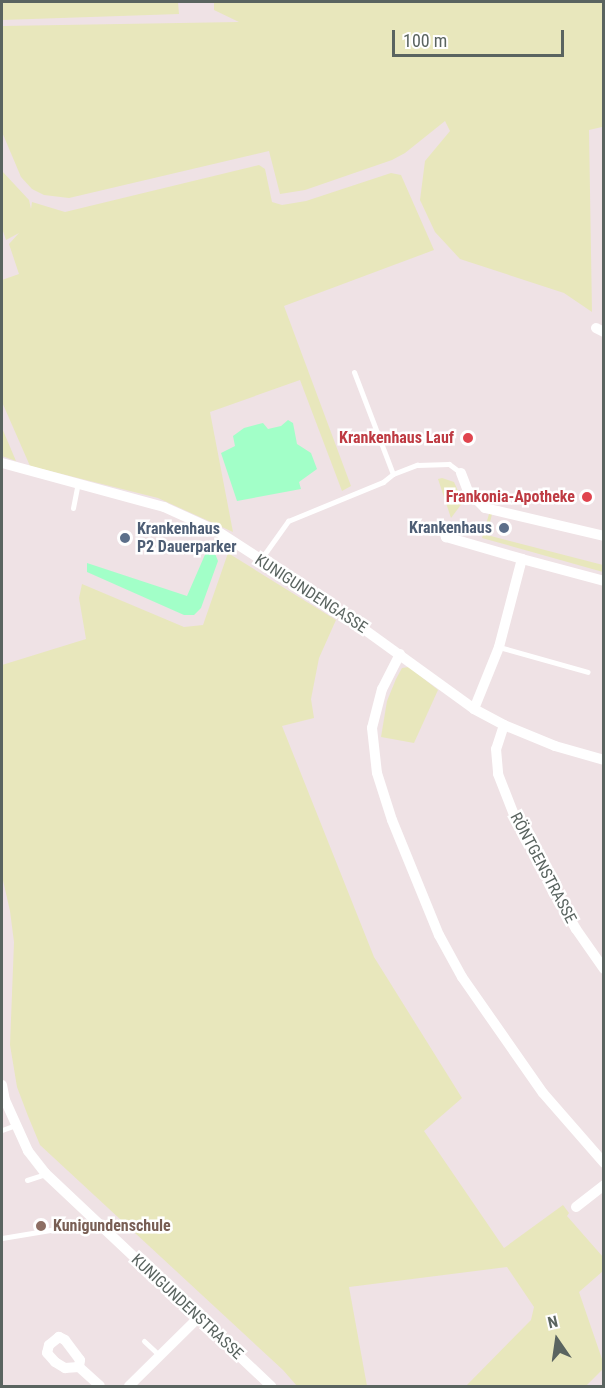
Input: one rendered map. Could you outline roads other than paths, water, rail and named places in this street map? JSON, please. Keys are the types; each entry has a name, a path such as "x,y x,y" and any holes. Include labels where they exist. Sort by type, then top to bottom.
{"street":[{"name":"KUNIGUNDENGASSE","path":"2,463 164,507 217,531 325,601 474,709 504,725 555,746 603,760"},
{"path":"461,473 468,491 485,508 603,536"},
{"path":"442,525 446,537 603,582"},
{"path":"474,709 499,647 522,559"},
{"path":"400,654 382,689 372,729 377,772 392,820 439,935 462,977 543,1093 603,1163"},
{"name":"RÖNTGENSTRASSE","path":"504,725 496,749 498,774 518,825 576,929 603,969"},
{"name":"KUNIGUNDENSTRASSE","path":"2,1085 5,1100 28,1151 45,1173 271,1386"},
{"path":"576,1207 603,1185"},
{"path":"129,1386 199,1317"},
{"path":"79,1367 100,1386"}],"lane":[{"path":"354,372 393,474"},
{"path":"260,561 270,542 288,521 383,482 393,474 417,465 449,464 461,473"},
{"path":"73,508 78,483"},
{"path":"499,647 588,672"},
{"path":"2,1130 16,1125"},
{"path":"27,1180 45,1173"},
{"path":"2,1238 62,1227 105,1230"},
{"path":"144,1341 160,1356"}],"place":[{"name":"Krankenhaus Lauf","path":"468,438"},
{"name":"Frankonia-Apotheke","path":"587,497"},
{"name":"Krankenhaus","path":"504,528"},
{"name":"Krankenhaus P2 Dauerparker","path":"125,538"},
{"name":"Kunigundenschule","path":"41,1226"}]}
